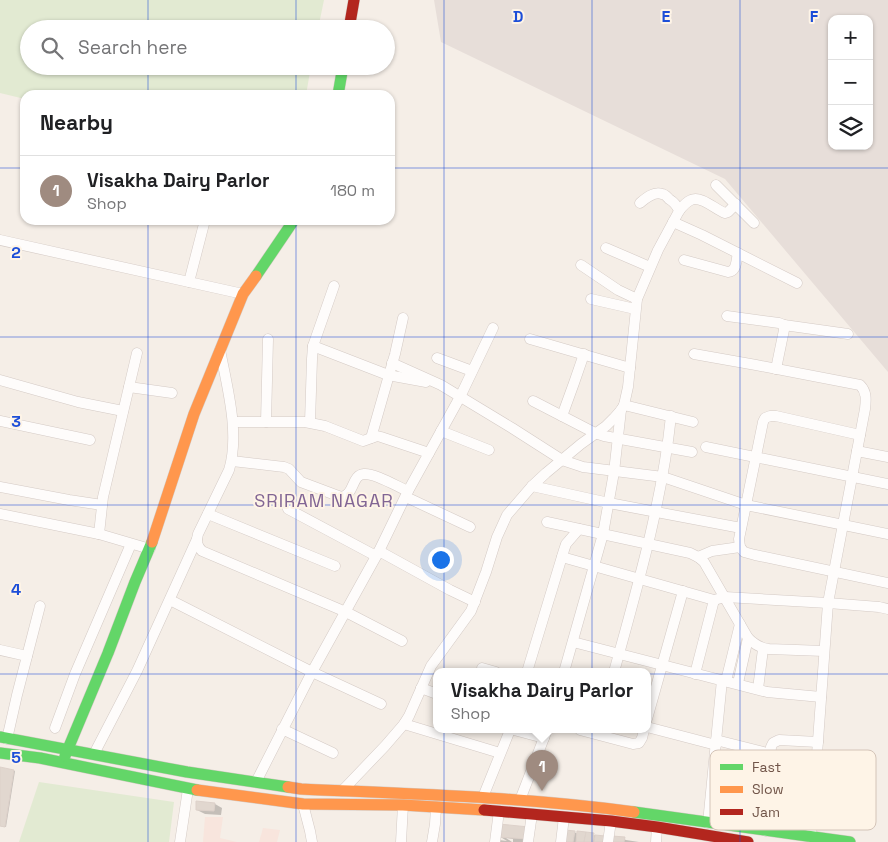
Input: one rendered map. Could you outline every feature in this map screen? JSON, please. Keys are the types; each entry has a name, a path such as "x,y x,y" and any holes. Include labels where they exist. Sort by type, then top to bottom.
{"main road":[{"path":"351,20 354,0"},
{"path":"339,90 341,75"},
{"path":"62,763 150,549 194,414 243,294 291,225"},
{"path":"4,738 187,772 301,789 500,798 603,808 748,842"},
{"path":"0,753 40,758 188,789 303,804 403,805 500,811 611,821 707,833 766,831 850,842"},
{"path":"347,791 353,804"},
{"path":"500,798 500,811"}],"street":[{"path":"716,185 754,223"},
{"path":"640,203 654,194 662,194 676,206"},
{"path":"676,206 695,199 708,203 725,213 736,204"},
{"path":"565,668 604,534 623,408 627,393 636,304 650,267 673,222 676,206"},
{"path":"673,222 797,283"},
{"path":"189,282 204,225"},
{"path":"0,240 243,294"},
{"path":"606,248 650,267"},
{"path":"684,260 732,272 735,269 738,253"},
{"path":"580,265 636,304"},
{"path":"310,422 314,346 334,286"},
{"path":"591,299 636,304"},
{"path":"727,316 848,334"},
{"path":"371,438 395,354 402,318"},
{"path":"776,368 784,325"},
{"path":"256,782 312,672 378,553 407,494 460,397 493,328"},
{"path":"266,422 268,339"},
{"path":"530,339 630,368"},
{"path":"314,346 388,375 441,385"},
{"path":"94,754 137,671 232,462 232,413 220,350"},
{"path":"99,534 103,497 137,353"},
{"path":"562,416 584,354"},
{"path":"694,354 860,385 864,389 866,400 828,603 817,750"},
{"path":"437,358 472,371"},
{"path":"392,363 441,385 528,437 562,460 583,467 663,477 746,505 888,534"},
{"path":"0,380 78,402 123,411"},
{"path":"129,387 172,393"},
{"path":"533,401 596,434 692,452"},
{"path":"623,408 671,416 693,422"},
{"path":"347,791 404,724 431,666 467,617 507,515 532,486 606,426 623,408"},
{"path":"615,668 648,543 663,477 671,416"},
{"path":"860,435 776,416 765,418 741,528 740,547 744,552 888,583"},
{"path":"0,421 90,440"},
{"path":"232,422 310,422 325,426 357,440 368,440 377,436 429,453"},
{"path":"441,431 489,450"},
{"path":"706,447 888,484"},
{"path":"857,451 888,457"},
{"path":"232,462 284,467 301,482 341,497 349,494 354,482 363,474 374,476 470,527"},
{"path":"532,486 608,503 741,528"},
{"path":"0,487 102,505"},
{"path":"288,509 474,602"},
{"path":"0,514 99,534 150,549"},
{"path":"208,514 335,566"},
{"path":"547,522 648,543 698,556 704,562 748,638 756,645 763,648 824,651"},
{"path":"528,668 566,544 579,529"},
{"path":"197,539 198,548 202,552 346,612 402,641"},
{"path":"54,728 131,544"},
{"path":"698,556 712,550 740,547"},
{"path":"562,557 714,600 725,597 828,603 888,609"},
{"path":"651,705 683,591"},
{"path":"170,600 312,672 381,704"},
{"path":"695,674 714,600"},
{"path":"4,738 40,606"},
{"path":"715,750 724,680 740,624"},
{"path":"738,683 748,638"},
{"path":"573,642 758,689 821,697"},
{"path":"758,689 763,648"},
{"path":"0,650 27,656"},
{"path":"421,688 433,692"},
{"path":"404,724 433,733"},
{"path":"651,728 753,750"},
{"path":"282,729 333,753"},
{"path":"434,733 500,753"},
{"path":"482,797 509,733"},
{"path":"601,733 633,744 639,742 643,733"},
{"path":"520,800 545,734"},
{"path":"772,750 773,743 776,741 818,742"},
{"path":"180,842 188,789"},
{"path":"707,833 710,803"},
{"path":"303,804 312,842"},
{"path":"401,842 403,805"},
{"path":"432,842 436,807"},
{"path":"495,842 500,811"},
{"path":"528,842 532,814"},
{"path":"561,842 564,817"},
{"path":"608,842 611,821"},
{"path":"656,842 657,827"},
{"path":"811,830 811,837"}],"shaded area":[{"path":"434,0 888,0 888,372 725,179 441,42"},
{"path":"205,817 223,817 220,838 237,842 203,842"},
{"path":"263,828 280,830 277,842 259,842"}],"green space":[{"path":"0,0 324,0 320,20 20,20 20,75 309,75 307,90 20,90 20,98 0,93"},
{"path":"39,782 174,802 169,842 19,842"}],"building":[{"path":"0,767 14,770 5,827 0,826"},
{"path":"196,801 215,803 214,811 196,810"},
{"path":"499,824 529,827 528,839 498,837"},
{"path":"565,830 575,831 573,842 564,842"},
{"path":"577,831 586,832 584,842 576,842"},
{"path":"586,832 594,833 593,842 584,842"},
{"path":"595,835 605,836 604,842 594,842"},
{"path":"612,836 625,837 624,842 611,842"}],"traffic: fast":[{"path":"339,90 341,75"},
{"path":"256,276 291,225"},
{"path":"65,756 152,542"},
{"path":"0,737 187,772 288,787"},
{"path":"0,753 40,758 197,790"},
{"path":"634,812 710,823"},
{"path":"764,830 850,842"}],"traffic: slow":[{"path":"152,542 194,414 243,294 256,276"},
{"path":"288,787 510,799 634,812"},
{"path":"197,790 303,804 403,805 484,810"}],"traffic: jam":[{"path":"351,20 354,0"},
{"path":"484,810 611,821 748,842"}],"place":[{"name":"Visakha Dairy Parlor","path":"542,791"}],"district":[{"name":"SRIRAM NAGAR","path":"324,500"}]}
